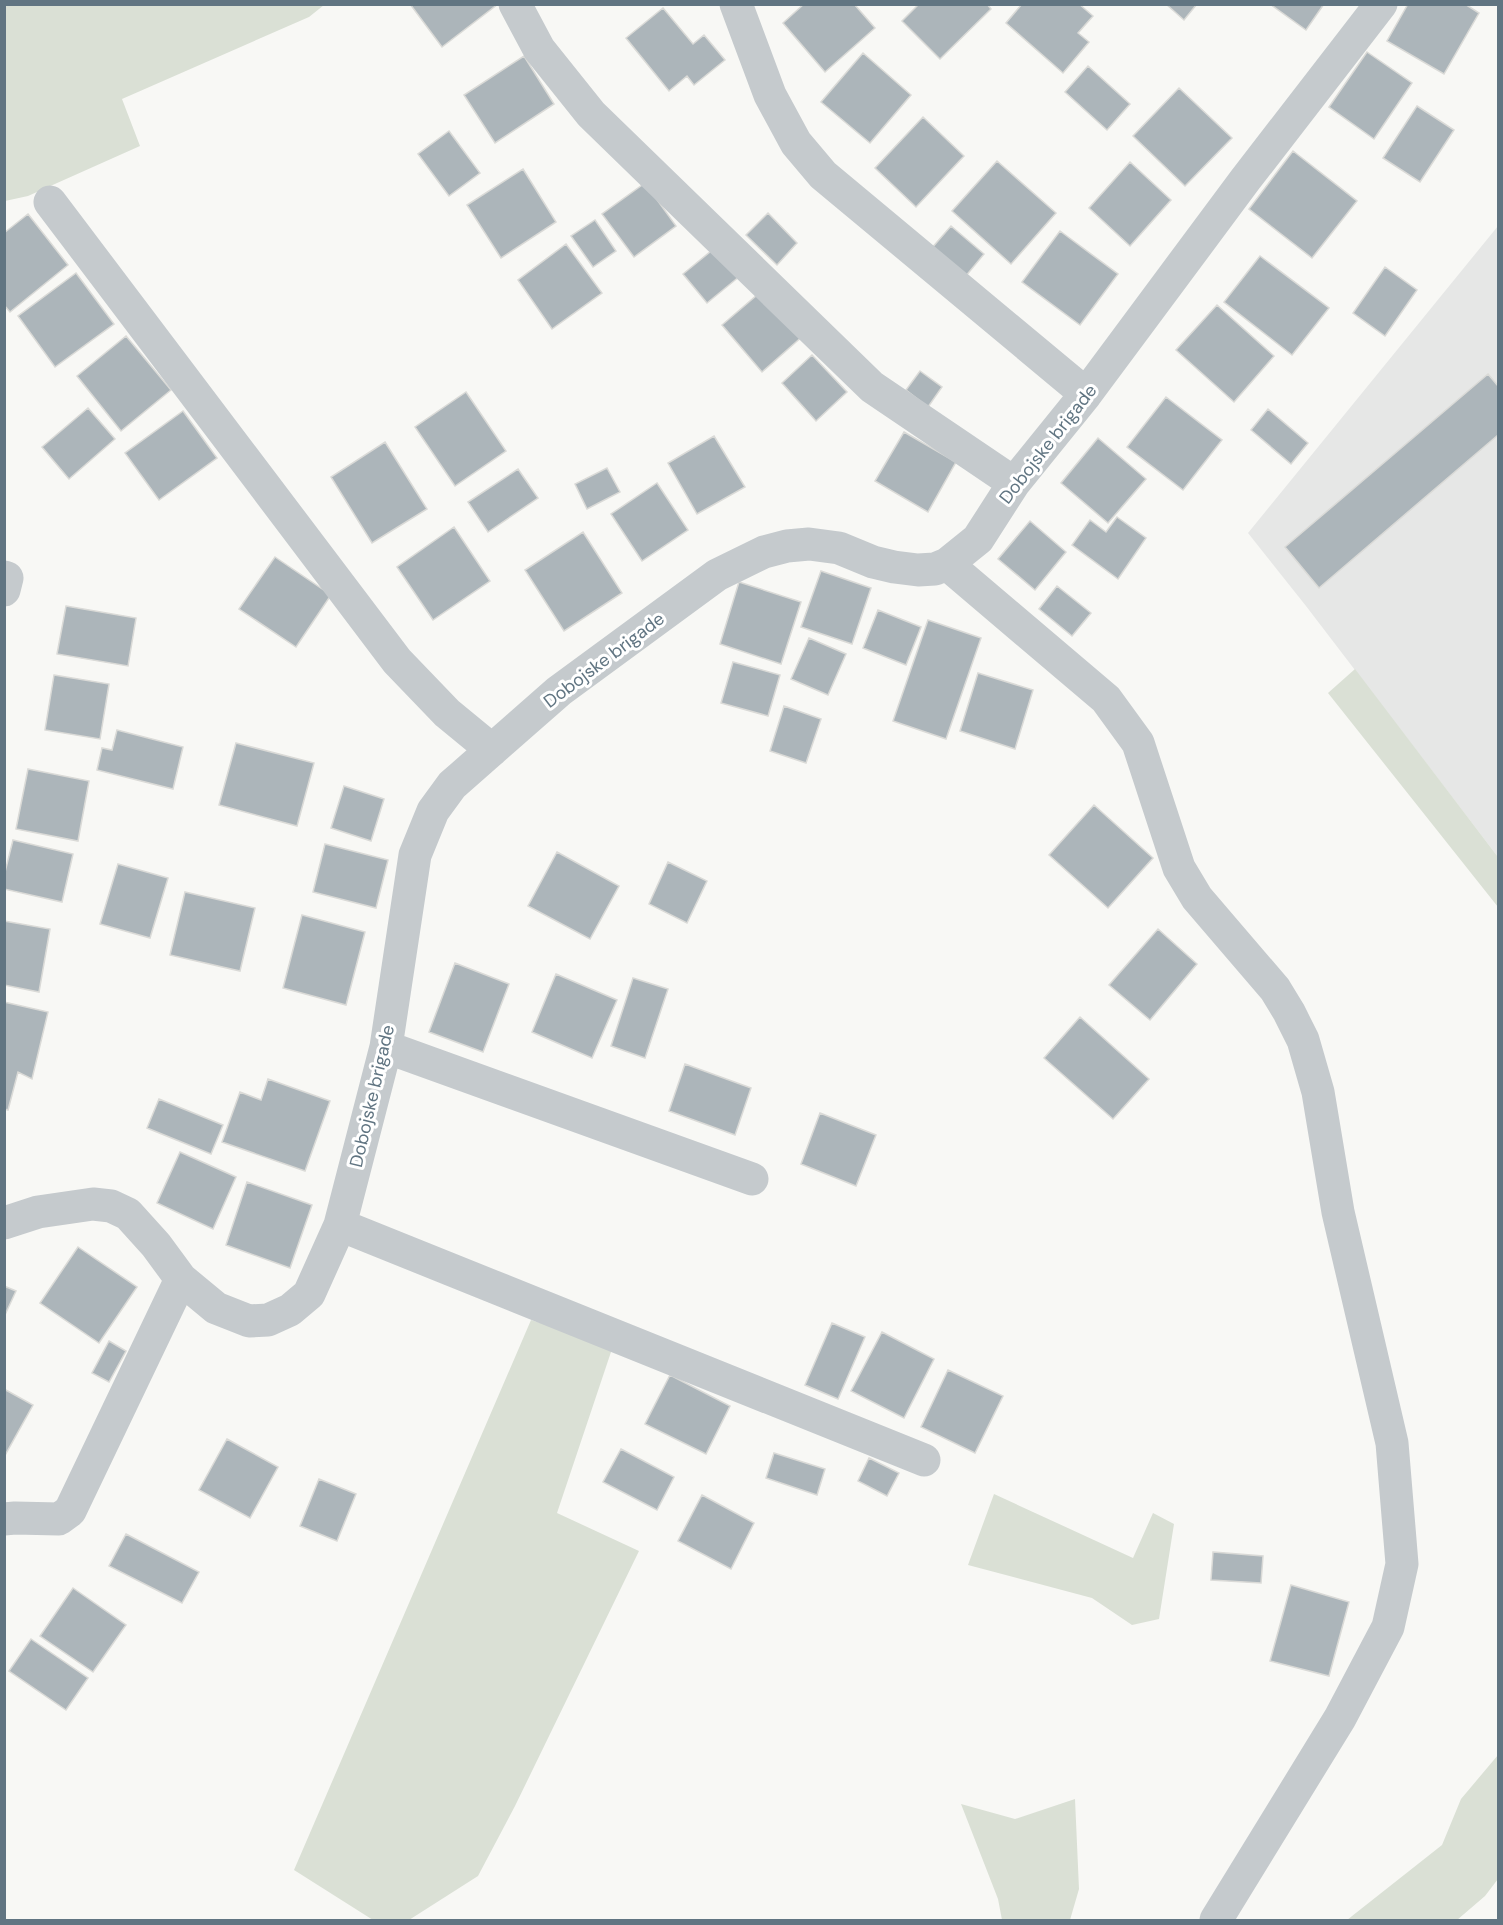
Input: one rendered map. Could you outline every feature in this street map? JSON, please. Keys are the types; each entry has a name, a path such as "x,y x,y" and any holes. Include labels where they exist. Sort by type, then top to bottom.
{"street":[{"path":"515,4 539,49 591,114 872,387 1014,483"},
{"path":"736,4 770,95 795,143 823,175 1086,394"},
{"name":"Dobojske brigade","path":"4,1223 38,1212 93,1204 111,1206 128,1214 156,1245 181,1279 216,1308 249,1321 268,1320 290,1310 309,1294 340,1225 386,1047 415,855 433,811 452,785 559,691 717,575 765,552 787,546 809,544 839,548 873,562 894,567 918,570 935,569 947,564 978,538 1014,483 1086,394 1245,180 1381,4"},
{"path":"50,202 397,661 447,713 492,750"},
{"path":"947,564 1106,699 1138,743 1179,868 1197,898 1275,988 1289,1012 1303,1040 1318,1092 1338,1212 1392,1443 1402,1564 1388,1627 1340,1718 1216,1920"},
{"path":"4,578 7,578 4,590"},
{"path":"386,1047 752,1179"},
{"path":"340,1225 924,1460"},
{"path":"4,1519 59,1519 70,1511 181,1279"}],"shaded area":[{"path":"5,5 324,5 309,17 122,99 140,146 28,196 5,201"},
{"path":"1498,226 1498,857 1248,533"},
{"path":"1355,669 1498,857 1498,907 1328,693"},
{"path":"531,1320 613,1346 557,1513 639,1551 515,1806 478,1876 409,1920 373,1920 294,1870"},
{"path":"994,1494 1133,1558 1153,1513 1174,1524 1159,1619 1132,1625 1092,1598 968,1565"},
{"path":"1498,1755 1498,1879 1485,1896 1457,1920 1347,1920 1442,1845 1461,1799"},
{"path":"1075,1799 1079,1889 1070,1920 1002,1920 998,1899 961,1804 1015,1819"}],"building":[{"path":"410,4 498,4 442,47"},
{"path":"804,4 854,4 875,28 825,72 783,23"},
{"path":"919,4 987,4 991,9 940,59 902,21"},
{"path":"1022,4 1079,4 1093,16 1078,33 1089,42 1063,73 1006,23"},
{"path":"1166,4 1197,4 1184,20"},
{"path":"1270,4 1324,4 1306,30"},
{"path":"1408,4 1465,4 1479,13 1444,74 1387,41"},
{"path":"663,8 693,44 704,35 725,60 694,85 687,76 669,91 626,38"},
{"path":"1367,52 1412,83 1374,139 1329,107"},
{"path":"863,53 911,95 870,143 821,102"},
{"path":"524,56 554,104 495,143 464,95"},
{"path":"1088,66 1130,104 1107,130 1065,92"},
{"path":"1179,88 1232,138 1185,186 1133,136"},
{"path":"1417,106 1454,130 1420,182 1383,158"},
{"path":"923,117 964,156 916,207 875,168"},
{"path":"449,131 480,173 449,196 418,154"},
{"path":"1293,151 1357,201 1312,258 1249,209"},
{"path":"997,161 1056,213 1011,264 952,211"},
{"path":"1130,162 1171,200 1130,246 1089,208"},
{"path":"523,169 556,222 501,258 467,205"},
{"path":"645,183 676,226 634,257 602,214"},
{"path":"768,213 797,243 777,265 746,235"},
{"path":"28,214 68,265 10,312 4,305 4,233"},
{"path":"595,220 616,251 593,267 571,236"},
{"path":"951,226 984,254 965,277 931,249"},
{"path":"1060,231 1118,274 1080,325 1022,282"},
{"path":"566,244 602,293 552,329 518,280"},
{"path":"716,247 740,276 707,303 683,274"},
{"path":"1260,256 1329,308 1292,355 1224,302"},
{"path":"1385,267 1417,290 1385,336 1353,313"},
{"path":"76,273 114,324 55,367 18,316"},
{"path":"764,289 804,335 762,372 722,325"},
{"path":"1217,305 1274,356 1234,402 1176,350"},
{"path":"126,336 171,390 121,431 77,376"},
{"path":"812,355 847,392 816,421 782,383"},
{"path":"920,371 942,387 928,407 906,390"},
{"path":"1488,374 1498,386 1498,435 1319,588 1285,547"},
{"path":"466,392 506,451 455,486 415,427"},
{"path":"1166,397 1222,440 1183,490 1127,447"},
{"path":"88,408 115,439 69,479 42,447"},
{"path":"1268,409 1308,443 1291,464 1251,430"},
{"path":"183,411 217,458 159,500 125,453"},
{"path":"904,432 956,462 928,512 875,481"},
{"path":"714,436 745,487 697,514 668,463"},
{"path":"1098,438 1146,479 1108,523 1061,483"},
{"path":"385,442 427,509 372,543 331,477"},
{"path":"607,468 620,492 587,509 575,484"},
{"path":"518,469 538,498 488,532 468,502"},
{"path":"657,483 688,530 642,561 611,514"},
{"path":"1117,517 1146,538 1118,579 1072,545 1090,520 1106,532"},
{"path":"1030,521 1066,552 1035,590 998,559"},
{"path":"454,527 490,581 433,620 397,567"},
{"path":"583,532 622,593 564,631 525,570"},
{"path":"275,557 331,595 296,647 239,609"},
{"path":"821,571 871,588 852,644 801,627"},
{"path":"739,582 801,602 781,664 720,644"},
{"path":"1057,586 1091,613 1072,636 1039,609"},
{"path":"66,606 136,618 128,666 57,654"},
{"path":"878,610 921,627 906,665 863,648"},
{"path":"928,620 981,638 946,739 893,721"},
{"path":"809,638 846,654 828,695 791,679"},
{"path":"733,662 780,675 768,716 721,703"},
{"path":"978,673 1033,690 1015,749 960,731"},
{"path":"54,675 109,684 100,739 45,730"},
{"path":"784,706 821,719 806,763 770,751"},
{"path":"117,730 183,747 173,789 97,770 102,748 112,750"},
{"path":"236,743 314,763 297,826 219,805"},
{"path":"28,769 89,781 78,841 16,829"},
{"path":"344,786 384,799 371,841 331,828"},
{"path":"1094,805 1153,858 1108,908 1049,855"},
{"path":"13,840 73,854 62,902 4,889 4,876"},
{"path":"325,844 388,860 376,908 313,892"},
{"path":"557,852 619,886 590,939 528,906"},
{"path":"668,862 707,881 687,923 649,904"},
{"path":"118,864 168,878 150,938 100,924"},
{"path":"185,892 255,908 240,971 170,955"},
{"path":"302,915 365,932 346,1005 283,988"},
{"path":"4,921 50,929 39,992 4,985"},
{"path":"1158,929 1197,964 1150,1020 1109,985"},
{"path":"455,963 509,984 483,1052 429,1032"},
{"path":"556,974 617,1000 592,1058 532,1032"},
{"path":"633,978 668,989 645,1058 611,1046"},
{"path":"4,1002 48,1012 32,1079 18,1072 8,1110 4,1109"},
{"path":"1080,1017 1149,1079 1113,1119 1044,1058"},
{"path":"685,1064 751,1088 735,1135 669,1111"},
{"path":"268,1079 330,1101 305,1171 222,1142 240,1092 261,1100"},
{"path":"159,1099 223,1125 211,1154 147,1128"},
{"path":"820,1113 876,1135 856,1186 801,1164"},
{"path":"180,1152 236,1177 213,1229 157,1203"},
{"path":"247,1182 312,1205 290,1268 226,1245"},
{"path":"78,1247 137,1287 99,1343 40,1303"},
{"path":"4,1286 16,1291 4,1317"},
{"path":"832,1323 865,1337 838,1399 805,1385"},
{"path":"882,1332 934,1359 904,1418 851,1391"},
{"path":"109,1341 126,1351 109,1382 92,1373"},
{"path":"948,1370 1003,1396 975,1453 921,1427"},
{"path":"670,1375 730,1406 706,1454 645,1424"},
{"path":"4,1389 33,1405 4,1457"},
{"path":"227,1439 278,1467 250,1518 199,1490"},
{"path":"621,1449 674,1477 657,1510 603,1482"},
{"path":"774,1453 825,1469 817,1495 766,1478"},
{"path":"869,1458 899,1473 887,1496 858,1481"},
{"path":"319,1479 356,1494 337,1541 300,1526"},
{"path":"702,1495 754,1523 731,1569 678,1541"},
{"path":"126,1534 199,1572 182,1603 109,1566"},
{"path":"1213,1552 1263,1556 1261,1583 1211,1580"},
{"path":"1291,1585 1349,1602 1329,1676 1270,1661"},
{"path":"73,1588 126,1625 93,1672 40,1636"},
{"path":"31,1639 88,1678 66,1710 9,1671"}]}
